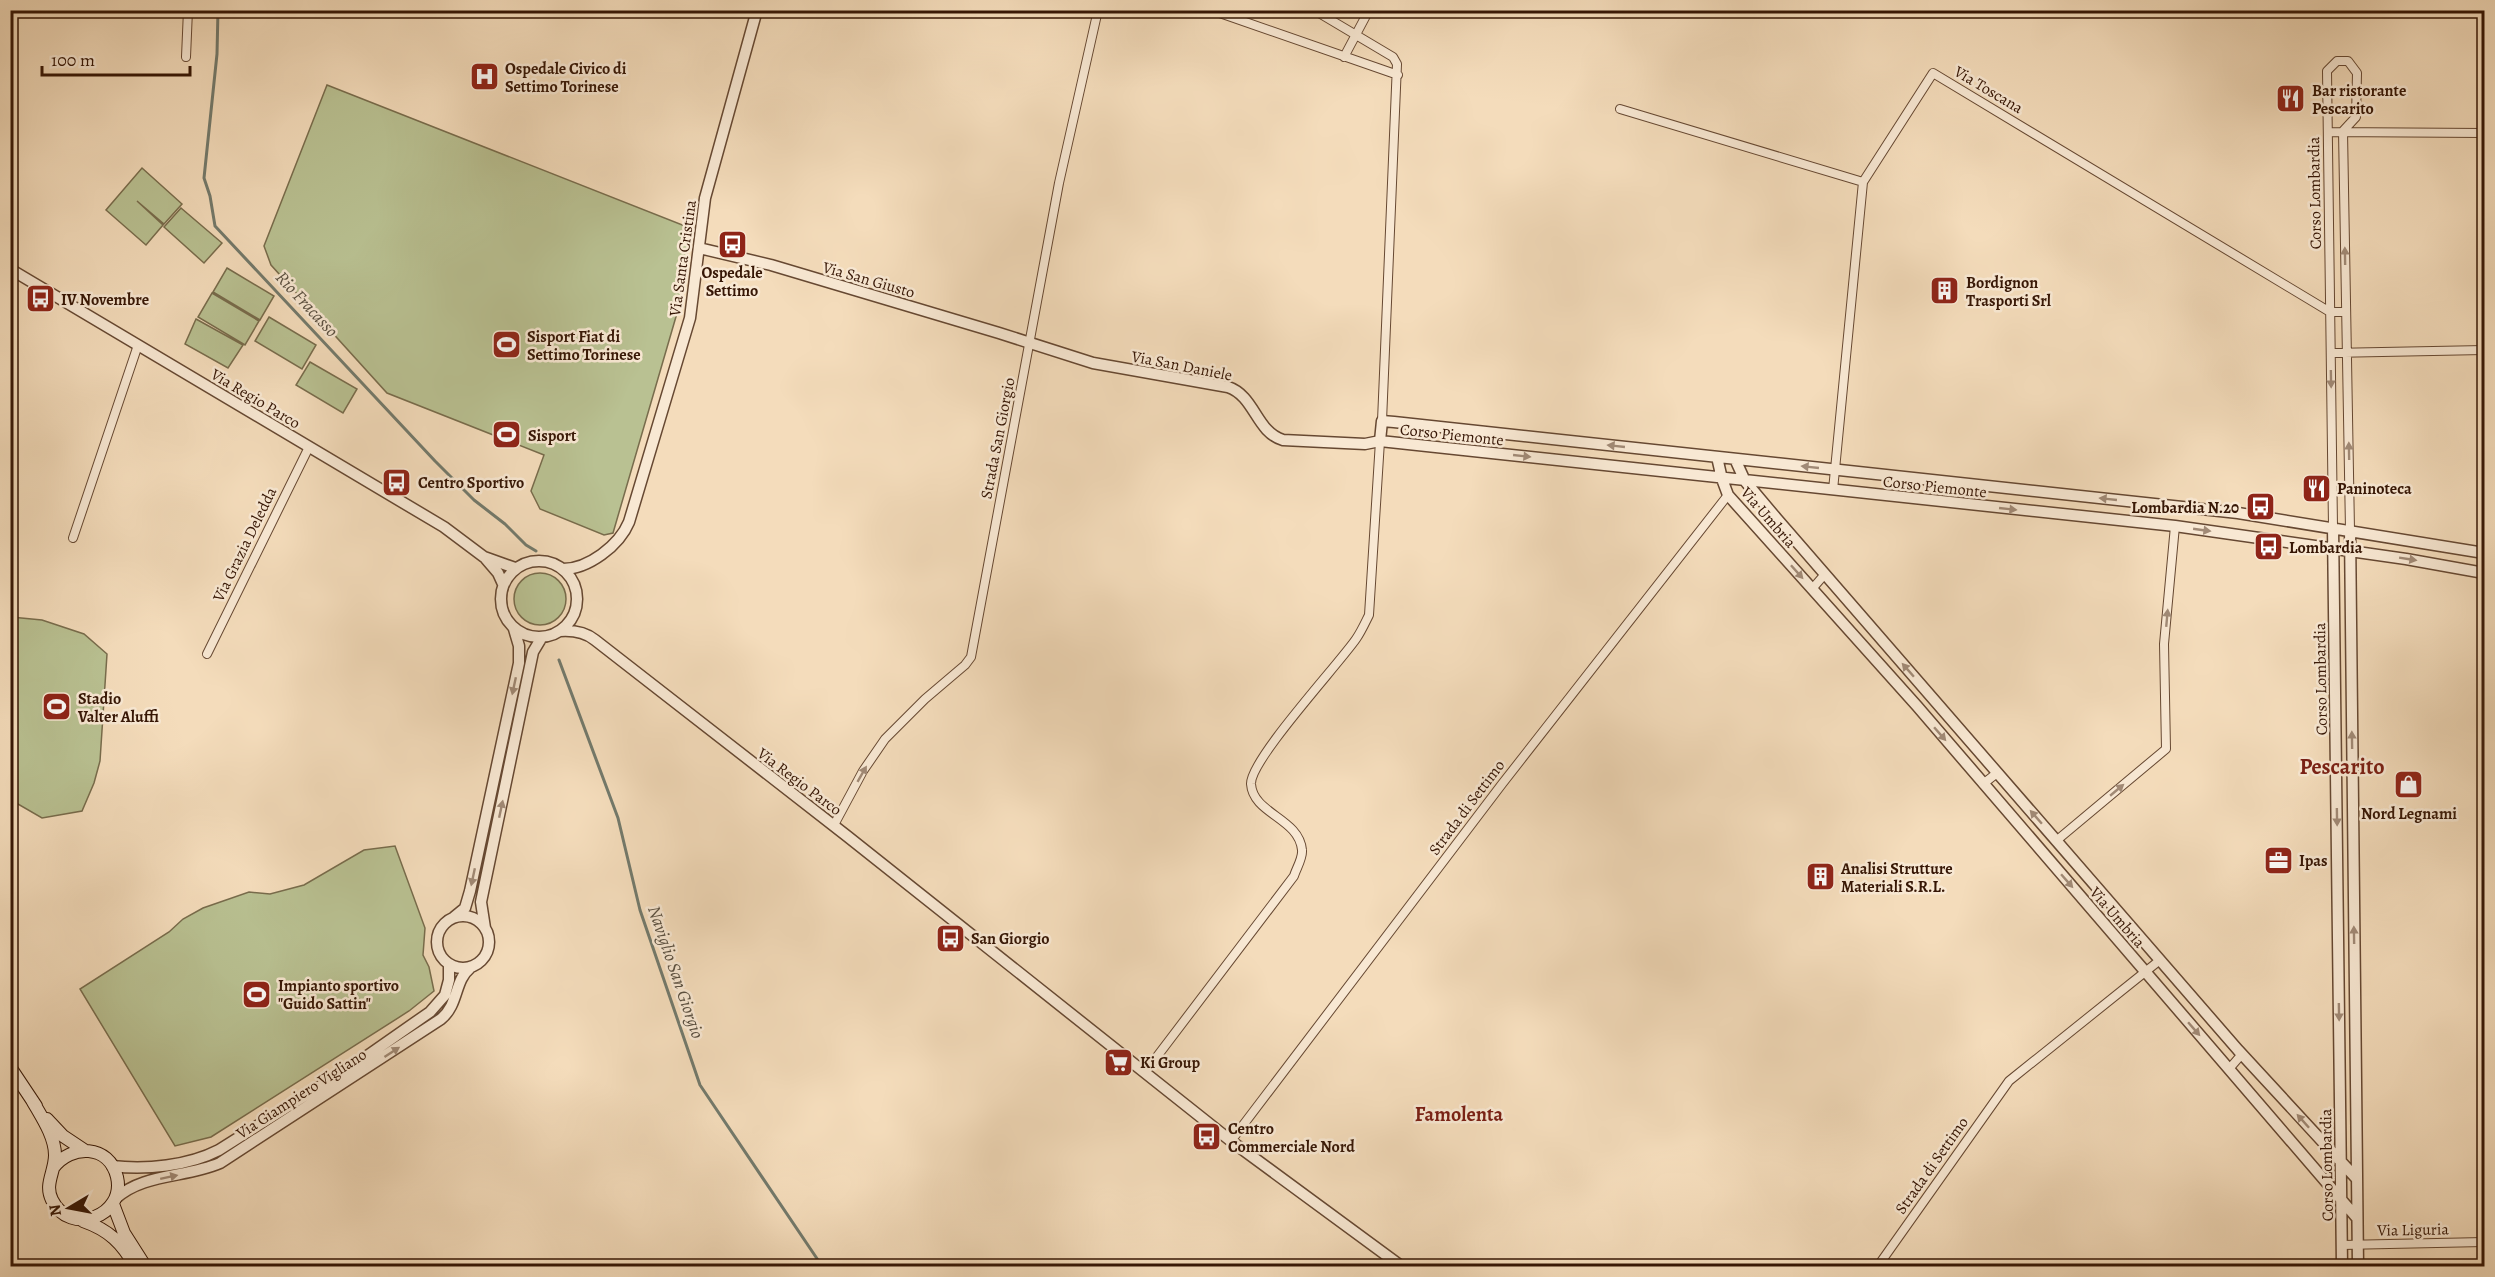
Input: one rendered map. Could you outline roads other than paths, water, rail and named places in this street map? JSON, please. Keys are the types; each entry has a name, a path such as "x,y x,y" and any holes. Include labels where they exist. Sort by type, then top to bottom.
{"main road":[{"path":"10,1066 54,1128 84,1150 105,1157 112,1166 118,1183 114,1201 123,1233 145,1266"},
{"path":"32,1100 52,1140 55,1157 49,1179 52,1201 68,1217 97,1226 114,1236 135,1266"},
{"path":"52,1168 66,1155 84,1150"},
{"path":"79,1220 98,1217 114,1201"}],"street":[{"path":"186,57 188,10"},
{"name":"Via Santa Cristina","path":"562,569 578,568 588,563 624,533 629,522 690,318 705,198 757,10"},
{"name":"Strada San Giorgio","path":"834,825 863,771 885,739 971,657 1059,183 1098,10"},
{"path":"1314,10 1393,57 1397,64 1382,421 1369,615 1356,638 1282,730 1253,771 1251,784 1256,800 1297,833 1303,852 1294,876 1146,1071 1231,1141 1401,1266"},
{"path":"1344,57 1369,10"},
{"path":"1215,11 1398,75"},
{"name":"Corso Lombardia","path":"2342,1266 2327,71 2337,61 2348,61 2357,73 2356,117 2343,132 2358,1266"},
{"name":"Via Toscana","path":"1833,490 1863,182 1933,73 2330,312"},
{"path":"1620,109 1863,182"},
{"path":"2328,132 2484,133"},
{"name":"Via San Giusto","path":"699,248 771,266 1030,343"},
{"name":"Via Regio Parco","path":"10,269 444,527 484,557 498,573 503,584"},
{"path":"2330,312 2346,312"},
{"name":"Via San Daniele","path":"1030,343 1093,363 1232,388 1245,397 1263,425 1277,438 1365,444 1380,441"},
{"path":"73,538 138,345"},
{"path":"2331,353 2484,350"},
{"name":"Corso Piemonte","path":"1382,421 2238,513 2484,553"},
{"path":"1488,453 1490,432"},
{"name":"Corso Piemonte","path":"1380,441 2175,526 2484,573"},
{"name":"Via Grazia Deledda","path":"207,654 309,447"},
{"name":"Via Umbria","path":"1717,457 1728,495 1917,706 2358,1218"},
{"name":"Via Umbria","path":"1735,459 1745,481 1825,574 2242,1054 2357,1179"},
{"name":"Strada di Settimo","path":"1231,1141 1502,784 1728,495"},
{"path":"2081,517 2082,496"},
{"path":"2148,523 2150,503"},
{"path":"2056,841 2166,749 2164,644 2175,526"},
{"name":"Via Regio Parco","path":"484,557 515,568"},
{"path":"577,593 572,579 562,569 539,560 526,562 515,568 503,584 501,609 506,620 514,629 525,635 542,637 560,631 572,619 577,593 588,563"},
{"path":"1812,589 1825,574"},
{"name":"Via Regio Parco","path":"575,611 588,635"},
{"path":"454,917 471,917 479,921 489,936 487,954 482,961 470,968 457,968 449,965 438,952 436,944 441,928 454,917 465,908 470,891 517,674 520,654 514,629"},
{"name":"Via Regio Parco","path":"560,631 588,635 1146,1071"},
{"path":"485,928 481,902 533,652 542,637"},
{"path":"1917,706 1930,695"},
{"path":"1983,784 1997,772"},
{"path":"2336,790 2353,790"},
{"name":"Strada di Settimo","path":"1878,1266 2009,1081 2160,960"},
{"name":"Via Giampiero Vigliano","path":"112,1166 138,1167 172,1163 198,1159 219,1150 357,1063 430,1012 445,995 449,980 449,965"},
{"name":"Via Giampiero Vigliano","path":"114,1201 126,1190 143,1182 200,1171 220,1163 412,1039 446,1016 455,1000 461,979 470,968"},
{"path":"2229,1069 2242,1054"},
{"path":"2340,1062 2356,1063"},
{"name":"Via Liguria","path":"2342,1245 2484,1242"}],"waterway":[{"name":"Rio Fracasso","path":"218,10 217,54 204,178 210,196 215,226 435,461 474,500 536,551"},
{"name":"Naviglio San Giorgio","path":"559,660 618,818 640,910 700,1085 822,1266"}],"place":[{"name":"Ospedale Civico di Settimo Torinese","path":"484,77"},
{"name":"Bar ristorante Pescarito","path":"2291,99"},
{"name":"Ospedale Settimo","path":"732,244"},
{"name":"Bordignon Trasporti Srl","path":"1945,291"},
{"name":"IV Novembre","path":"40,299"},
{"name":"Sisport Fiat di Settimo Torinese","path":"506,345"},
{"name":"Sisport","path":"507,435"},
{"name":"Centro Sportivo","path":"397,482"},
{"name":"Paninoteca","path":"2316,488"},
{"name":"Lombardia N.20","path":"2260,507"},
{"name":"Lombardia","path":"2268,547"},
{"name":"Stadio Valter Aluffi","path":"57,707"},
{"name":"Nord Legnami","path":"2409,785"},
{"name":"Ipas","path":"2278,860"},
{"name":"Analisi Strutture Materiali S.R.L.","path":"1820,877"},
{"name":"San Giorgio","path":"950,938"},
{"name":"Impianto sportivo \"Guido Sattin\"","path":"257,994"},
{"name":"Ki Group","path":"1119,1062"},
{"name":"Centro Commerciale Nord","path":"1207,1137"}],"district":[{"name":"Pescarito","path":"2342,766"},
{"name":"Famolenta","path":"1459,1114"}]}
